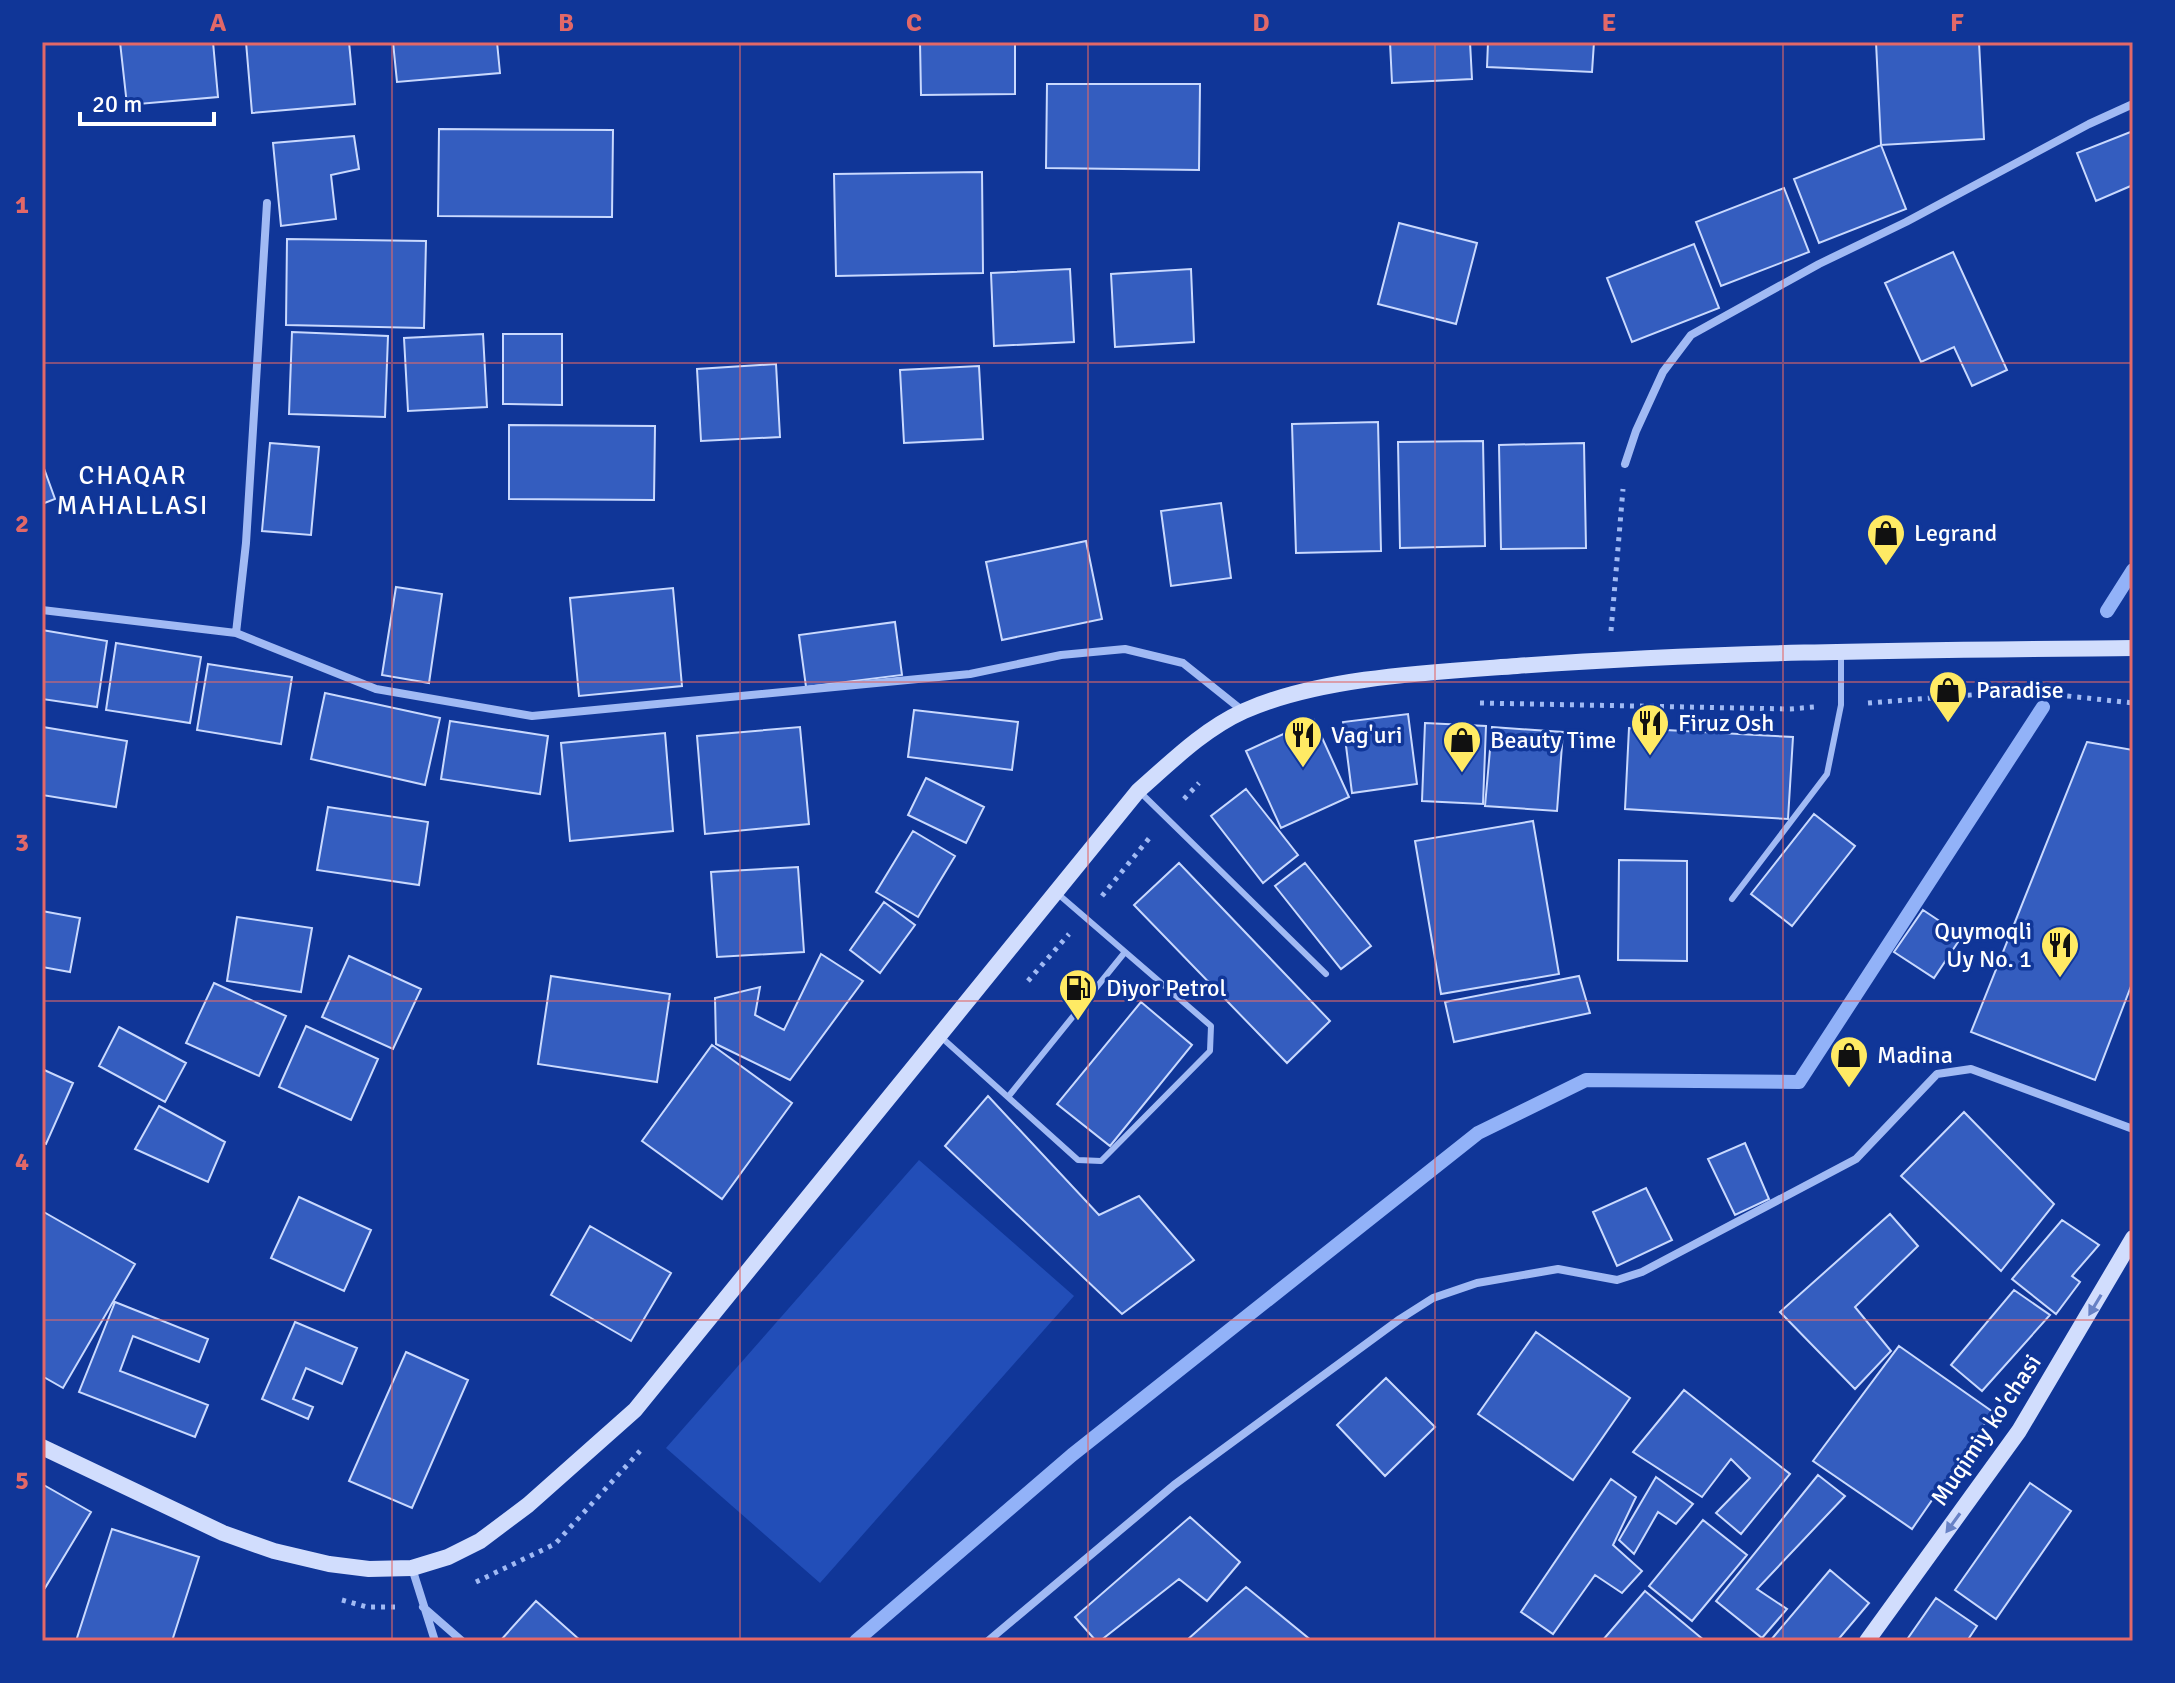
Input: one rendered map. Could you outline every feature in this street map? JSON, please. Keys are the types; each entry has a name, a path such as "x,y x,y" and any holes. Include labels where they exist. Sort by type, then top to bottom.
{"main road":[{"path":"42,1447 223,1533 274,1551 329,1564 369,1569 412,1568 448,1557 480,1541 528,1505 635,1410 1138,791 1211,730 1243,711 1290,695 1339,685 1442,672 1609,660 1841,650 2133,648"},
{"name":"Muqimiy ko'chasi","path":"1867,1641 2019,1431 2133,1238"}],"street":[{"path":"1625,464 1636,431 1663,372 1691,335 1819,264 2133,104"},
{"path":"236,633 246,543 267,203"},
{"path":"42,610 236,633 376,689 532,716 970,674 1061,655 1125,649 1183,663 1243,711"},
{"path":"988,1641 1174,1485 1433,1298 1477,1283 1558,1269 1617,1280 1642,1272 1856,1159 1937,1074 1971,1069 2133,1129"},
{"path":"412,1568 435,1641"},
{"path":"423,1607 462,1641"}],"lane":[{"path":"1732,899 1827,774 1841,705 1841,650"},
{"path":"1138,791 1326,974"},
{"path":"939,1035 1078,1160 1101,1161 1210,1051 1211,1026 1055,891"},
{"path":"1008,1097 1125,952"}],"path":[{"path":"1609,660 1625,464"},
{"path":"1790,709 2021,691 2133,703"}],"shaded area":[{"path":"919,1160 1074,1296 820,1583 666,1448"}],"building":[{"path":"120,42 213,42 218,97 127,105"},
{"path":"246,42 349,42 355,104 252,113"},
{"path":"393,42 497,42 500,73 397,82"},
{"path":"920,42 1015,42 1015,94 921,95"},
{"path":"1390,42 1470,42 1472,79 1392,83"},
{"path":"1488,42 1594,42 1592,72 1487,67"},
{"path":"1876,42 1979,42 1984,139 1881,145"},
{"path":"1047,84 1200,84 1199,170 1046,168"},
{"path":"439,129 613,130 612,217 438,216"},
{"path":"2133,131 2133,185 2096,201 2077,153"},
{"path":"354,136 359,169 331,175 336,219 281,226 273,143"},
{"path":"1881,145 1906,209 1819,243 1794,179"},
{"path":"982,172 983,273 836,276 834,174"},
{"path":"1784,188 1809,252 1721,286 1696,222"},
{"path":"1399,223 1477,243 1456,324 1378,304"},
{"path":"287,239 426,241 424,328 286,325"},
{"path":"1694,244 1719,308 1632,342 1607,278"},
{"path":"1953,252 2007,370 1972,386 1954,347 1921,362 1885,283"},
{"path":"1070,269 1074,342 994,346 991,273"},
{"path":"1191,269 1194,342 1115,347 1111,274"},
{"path":"292,332 388,336 385,417 289,414"},
{"path":"483,334 487,407 408,411 404,338"},
{"path":"503,334 562,334 562,405 503,404"},
{"path":"776,364 780,437 701,441 697,369"},
{"path":"979,366 983,439 904,443 900,370"},
{"path":"1378,422 1381,551 1296,553 1292,424"},
{"path":"509,425 655,426 654,500 509,499"},
{"path":"1483,441 1485,546 1400,548 1398,442"},
{"path":"270,443 319,447 311,535 262,531"},
{"path":"1584,443 1586,548 1501,549 1499,445"},
{"path":"42,463 55,499 42,504"},
{"path":"1221,503 1231,578 1171,586 1161,511"},
{"path":"1086,541 1102,619 1002,640 986,562"},
{"path":"396,587 442,594 429,683 382,675"},
{"path":"673,588 682,686 579,696 570,598"},
{"path":"895,622 902,675 806,687 799,635"},
{"path":"42,630 107,641 97,707 42,699"},
{"path":"116,643 201,657 190,723 106,710"},
{"path":"208,664 292,677 281,744 197,730"},
{"path":"325,693 440,718 425,785 311,759"},
{"path":"914,710 1018,722 1012,770 908,757"},
{"path":"1408,714 1417,784 1352,793 1343,722"},
{"path":"1314,720 1349,797 1281,828 1246,751"},
{"path":"450,721 548,736 540,794 441,779"},
{"path":"1425,723 1486,726 1483,804 1422,801"},
{"path":"43,727 127,741 116,807 42,795"},
{"path":"800,727 809,824 705,834 697,736"},
{"path":"1492,727 1563,732 1557,811 1485,806"},
{"path":"1629,728 1793,737 1788,819 1625,809"},
{"path":"665,733 673,831 570,841 561,743"},
{"path":"2087,742 2133,750 2133,981 2095,1080 1971,1032"},
{"path":"926,778 984,807 966,843 908,815"},
{"path":"1246,789 1298,855 1263,883 1211,816"},
{"path":"328,807 428,822 419,885 317,870"},
{"path":"1814,814 1855,846 1792,926 1751,894"},
{"path":"1533,821 1559,974 1441,994 1415,841"},
{"path":"913,831 955,856 918,917 876,892"},
{"path":"1619,860 1687,861 1687,961 1618,960"},
{"path":"1179,863 1330,1021 1287,1063 1134,905"},
{"path":"1305,863 1371,946 1341,969 1275,886"},
{"path":"798,867 804,952 717,957 711,872"},
{"path":"884,902 915,925 880,973 850,950"},
{"path":"1923,910 1962,936 1934,978 1894,952"},
{"path":"42,911 80,918 70,972 42,967"},
{"path":"237,917 312,928 301,992 227,981"},
{"path":"821,954 863,981 790,1080 716,1044 715,998 760,987 755,1015 784,1030"},
{"path":"349,956 421,989 393,1049 322,1017"},
{"path":"551,976 670,994 657,1082 538,1064"},
{"path":"1579,976 1590,1013 1454,1042 1445,1002"},
{"path":"214,983 286,1016 259,1076 186,1043"},
{"path":"1141,1002 1192,1045 1110,1146 1057,1104"},
{"path":"306,1026 378,1059 351,1120 279,1087"},
{"path":"119,1027 186,1063 165,1102 99,1066"},
{"path":"712,1045 792,1103 722,1199 642,1141"},
{"path":"42,1069 73,1083 46,1144 42,1142"},
{"path":"988,1096 1099,1215 1139,1196 1194,1260 1122,1314 945,1146"},
{"path":"159,1106 225,1142 208,1182 135,1149"},
{"path":"1964,1112 2054,1204 2001,1271 1901,1176"},
{"path":"1745,1143 1769,1199 1735,1215 1708,1159"},
{"path":"1646,1188 1672,1240 1617,1266 1593,1212"},
{"path":"299,1197 371,1230 344,1291 271,1258"},
{"path":"42,1211 135,1264 63,1388 42,1376"},
{"path":"1890,1214 1918,1246 1855,1307 1891,1351 1855,1389 1780,1312"},
{"path":"2062,1220 2099,1245 2072,1276 2080,1282 2056,1314 2012,1279"},
{"path":"590,1226 671,1273 631,1341 551,1295"},
{"path":"2014,1290 2050,1315 1982,1391 1951,1365"},
{"path":"115,1302 208,1339 199,1362 133,1336 120,1371 208,1405 195,1437 79,1392"},
{"path":"295,1322 357,1348 342,1384 306,1368 293,1399 313,1407 308,1419 262,1399"},
{"path":"1536,1332 1630,1398 1573,1480 1478,1414"},
{"path":"1899,1346 1993,1412 1912,1529 1813,1461"},
{"path":"406,1352 468,1380 412,1508 349,1481"},
{"path":"1386,1378 1435,1427 1385,1476 1337,1425"},
{"path":"1684,1390 1790,1474 1741,1534 1716,1513 1750,1478 1731,1459 1702,1497 1633,1452"},
{"path":"1818,1475 1845,1496 1757,1589 1787,1609 1762,1638 1716,1601"},
{"path":"1656,1477 1693,1504 1676,1524 1658,1512 1634,1554 1619,1540"},
{"path":"1611,1479 1636,1497 1613,1545 1642,1571 1622,1593 1595,1575 1553,1634 1521,1612"},
{"path":"2030,1483 2071,1511 1996,1619 1955,1590"},
{"path":"42,1484 91,1512 45,1588 42,1587"},
{"path":"1190,1517 1240,1562 1207,1601 1179,1579 1096,1641 1075,1617"},
{"path":"1703,1520 1747,1555 1692,1621 1649,1586"},
{"path":"112,1529 199,1557 172,1641 76,1641"},
{"path":"1830,1570 1869,1603 1837,1641 1770,1641"},
{"path":"1246,1587 1312,1641 1187,1640"},
{"path":"1645,1591 1705,1641 1602,1641"},
{"path":"1936,1598 1977,1626 1967,1641 1906,1641"},
{"path":"536,1601 581,1641 500,1641"}],"waterway":[{"path":"2107,611 2133,570"},
{"path":"856,1641 1072,1455 1478,1133 1586,1080 1799,1082 2043,707"}],"place":[{"name":"Legrand","path":"1886,567"},
{"name":"Paradise","path":"1948,724"},
{"name":"Firuz Osh","path":"1650,757"},
{"name":"Vag'uri","path":"1303,769"},
{"name":"Beauty Time","path":"1462,774"},
{"name":"Quymoqli Uy No. 1","path":"2060,979"},
{"name":"Diyor Petrol","path":"1078,1022"},
{"name":"Madina","path":"1849,1089"}],"district":[{"name":"CHAQAR MAHALLASI","path":"133,490"}]}
